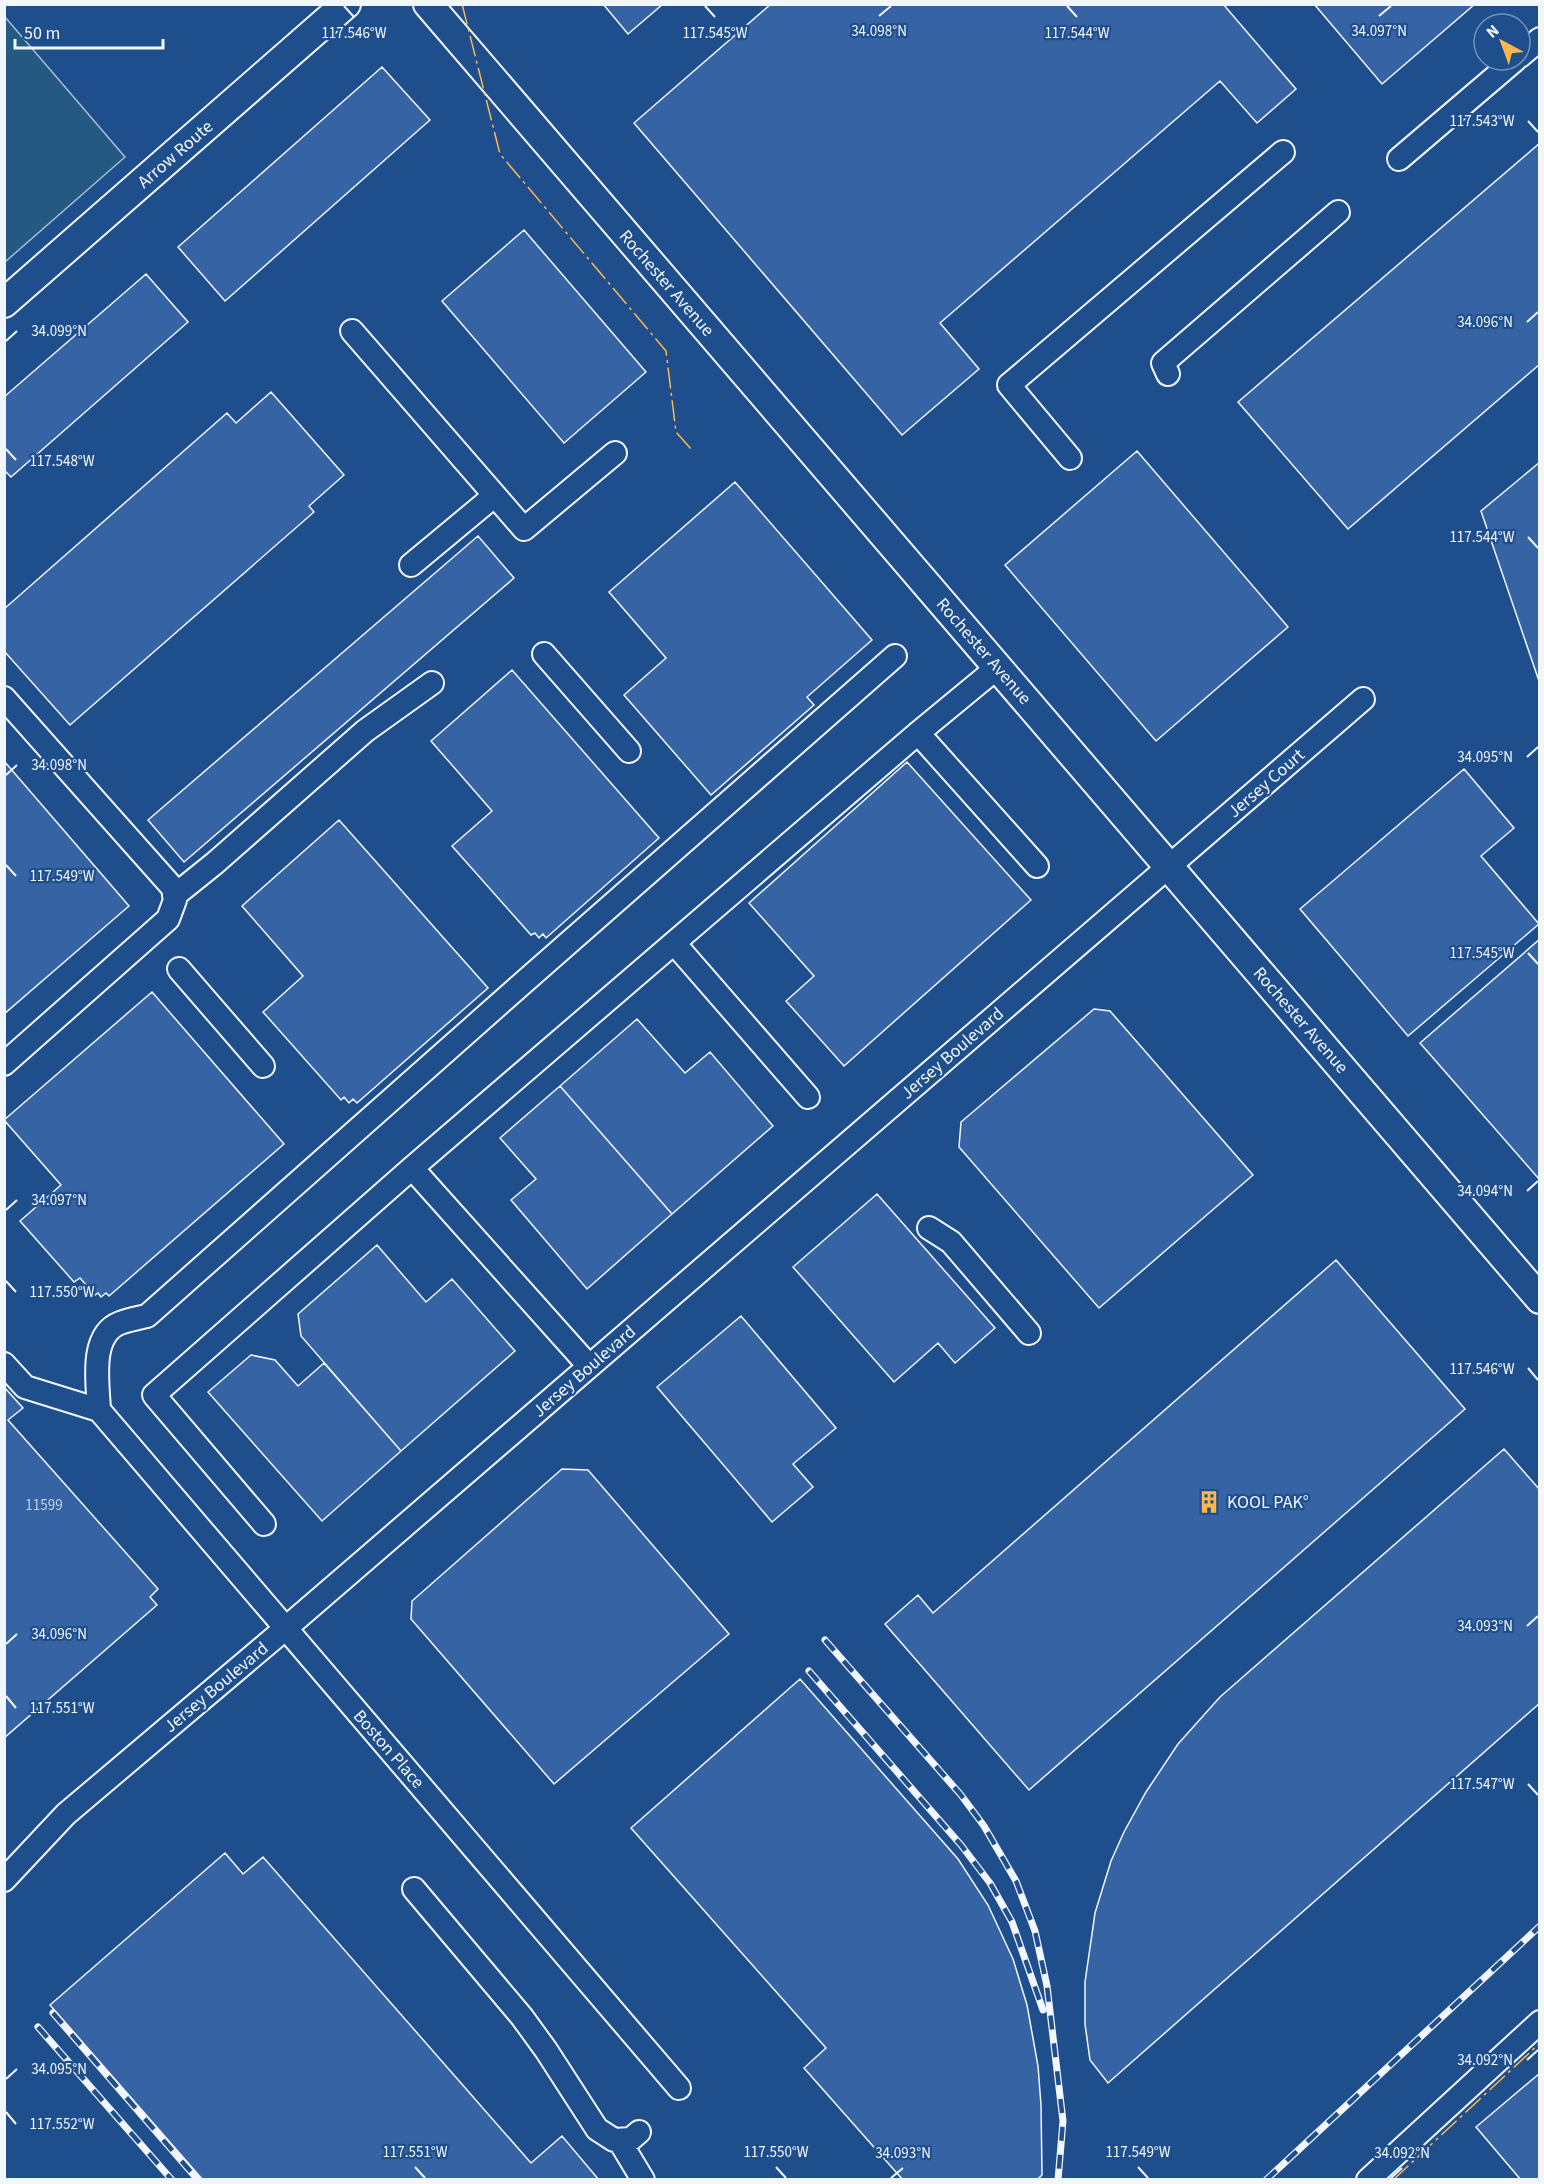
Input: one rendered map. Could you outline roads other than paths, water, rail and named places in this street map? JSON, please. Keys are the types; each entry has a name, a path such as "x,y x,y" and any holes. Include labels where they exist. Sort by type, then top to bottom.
{"main road":[{"name":"Arrow Route","path":"4,303 346,4"},
{"name":"Rochester Avenue","path":"428,4 1539,1299"}],"street":[{"path":"1399,159 1501,72"},
{"path":"1070,458 1009,385 1283,152"},
{"path":"1168,374 1163,363 1338,212"},
{"path":"352,331 524,530 615,453"},
{"path":"411,566 494,496"},
{"path":"544,654 629,751"},
{"path":"4,1364 25,1388 99,1410 98,1354 105,1334 118,1324 147,1316 895,656"},
{"path":"264,1524 154,1395 412,1168 918,733 998,667"},
{"path":"174,896 232,849 365,731 432,683"},
{"path":"4,698 172,888 175,900 168,919 4,1064"},
{"name":"Jersey Court","path":"1169,867 1363,699"},
{"path":"918,733 1037,866"},
{"name":"Jersey Boulevard","path":"4,1880 66,1814 286,1628 1169,867"},
{"path":"674,943 808,1096"},
{"path":"179,969 263,1066"},
{"path":"412,1168 590,1366"},
{"path":"929,1228 951,1242 1029,1333"},
{"name":"Boston Place","path":"99,1410 679,2088"},
{"path":"414,1889 522,2016 597,2129 614,2140 629,2136 643,2180"},
{"path":"1368,2180 1539,2022"}],"railway":[{"path":"825,1640 961,1795 984,1826 1016,1881 1035,1931 1047,1986 1063,2121 1058,2180"},
{"path":"809,1671 961,1845 990,1883 1012,1922 1043,2010"},
{"path":"1266,2180 1540,1926"},
{"path":"53,2013 198,2180"},
{"path":"38,2027 172,2180"}],"place":[{"name":"KOOL PAK°","path":"1209,1502"}]}
